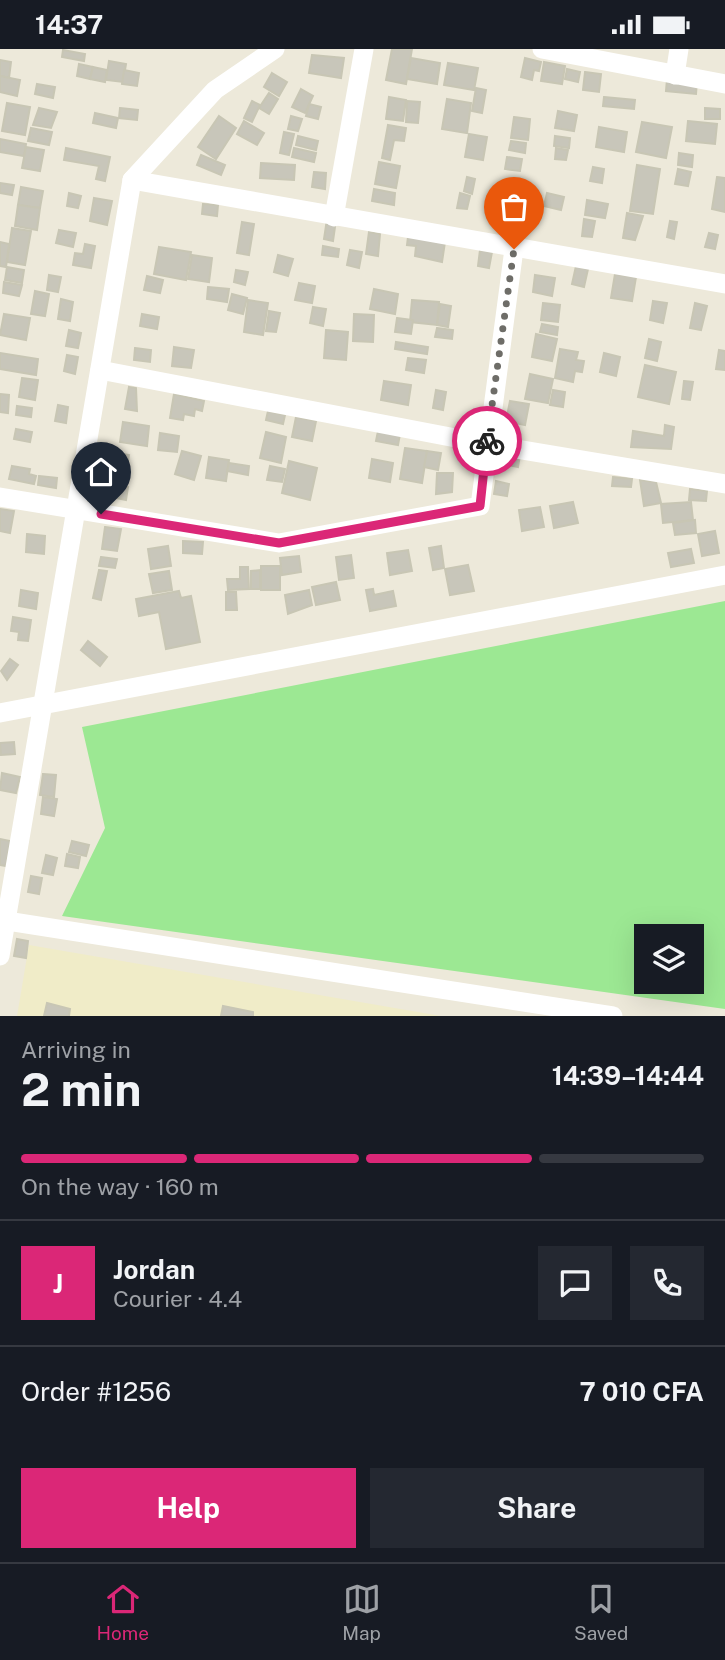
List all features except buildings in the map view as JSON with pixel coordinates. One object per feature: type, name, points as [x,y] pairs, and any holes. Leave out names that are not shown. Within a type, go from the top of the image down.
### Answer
[{"type":"street","points":[[0,956],[3,920],[43,704],[132,180],[215,90],[275,49]]},
{"type":"street","points":[[334,216],[364,49]]},
{"type":"street","points":[[542,49],[725,84]]},
{"type":"street","points":[[675,75],[679,49]]},
{"type":"street","points":[[132,180],[725,284]]},
{"type":"street","points":[[0,497],[279,543],[480,506],[514,249]]},
{"type":"street","points":[[100,370],[487,444],[725,484]]},
{"type":"street","points":[[0,713],[725,575]]},
{"type":"street","points":[[3,920],[613,1016]]},
{"type":"shaded area","points":[[29,945],[441,1016],[17,1016]]},
{"type":"green space","points":[[725,601],[725,1009],[62,916],[105,828],[82,727]]},
{"type":"way so far","points":[[487,441],[514,249]]},
{"type":"route","points":[[101,514],[279,543],[480,506],[487,441]]}]
